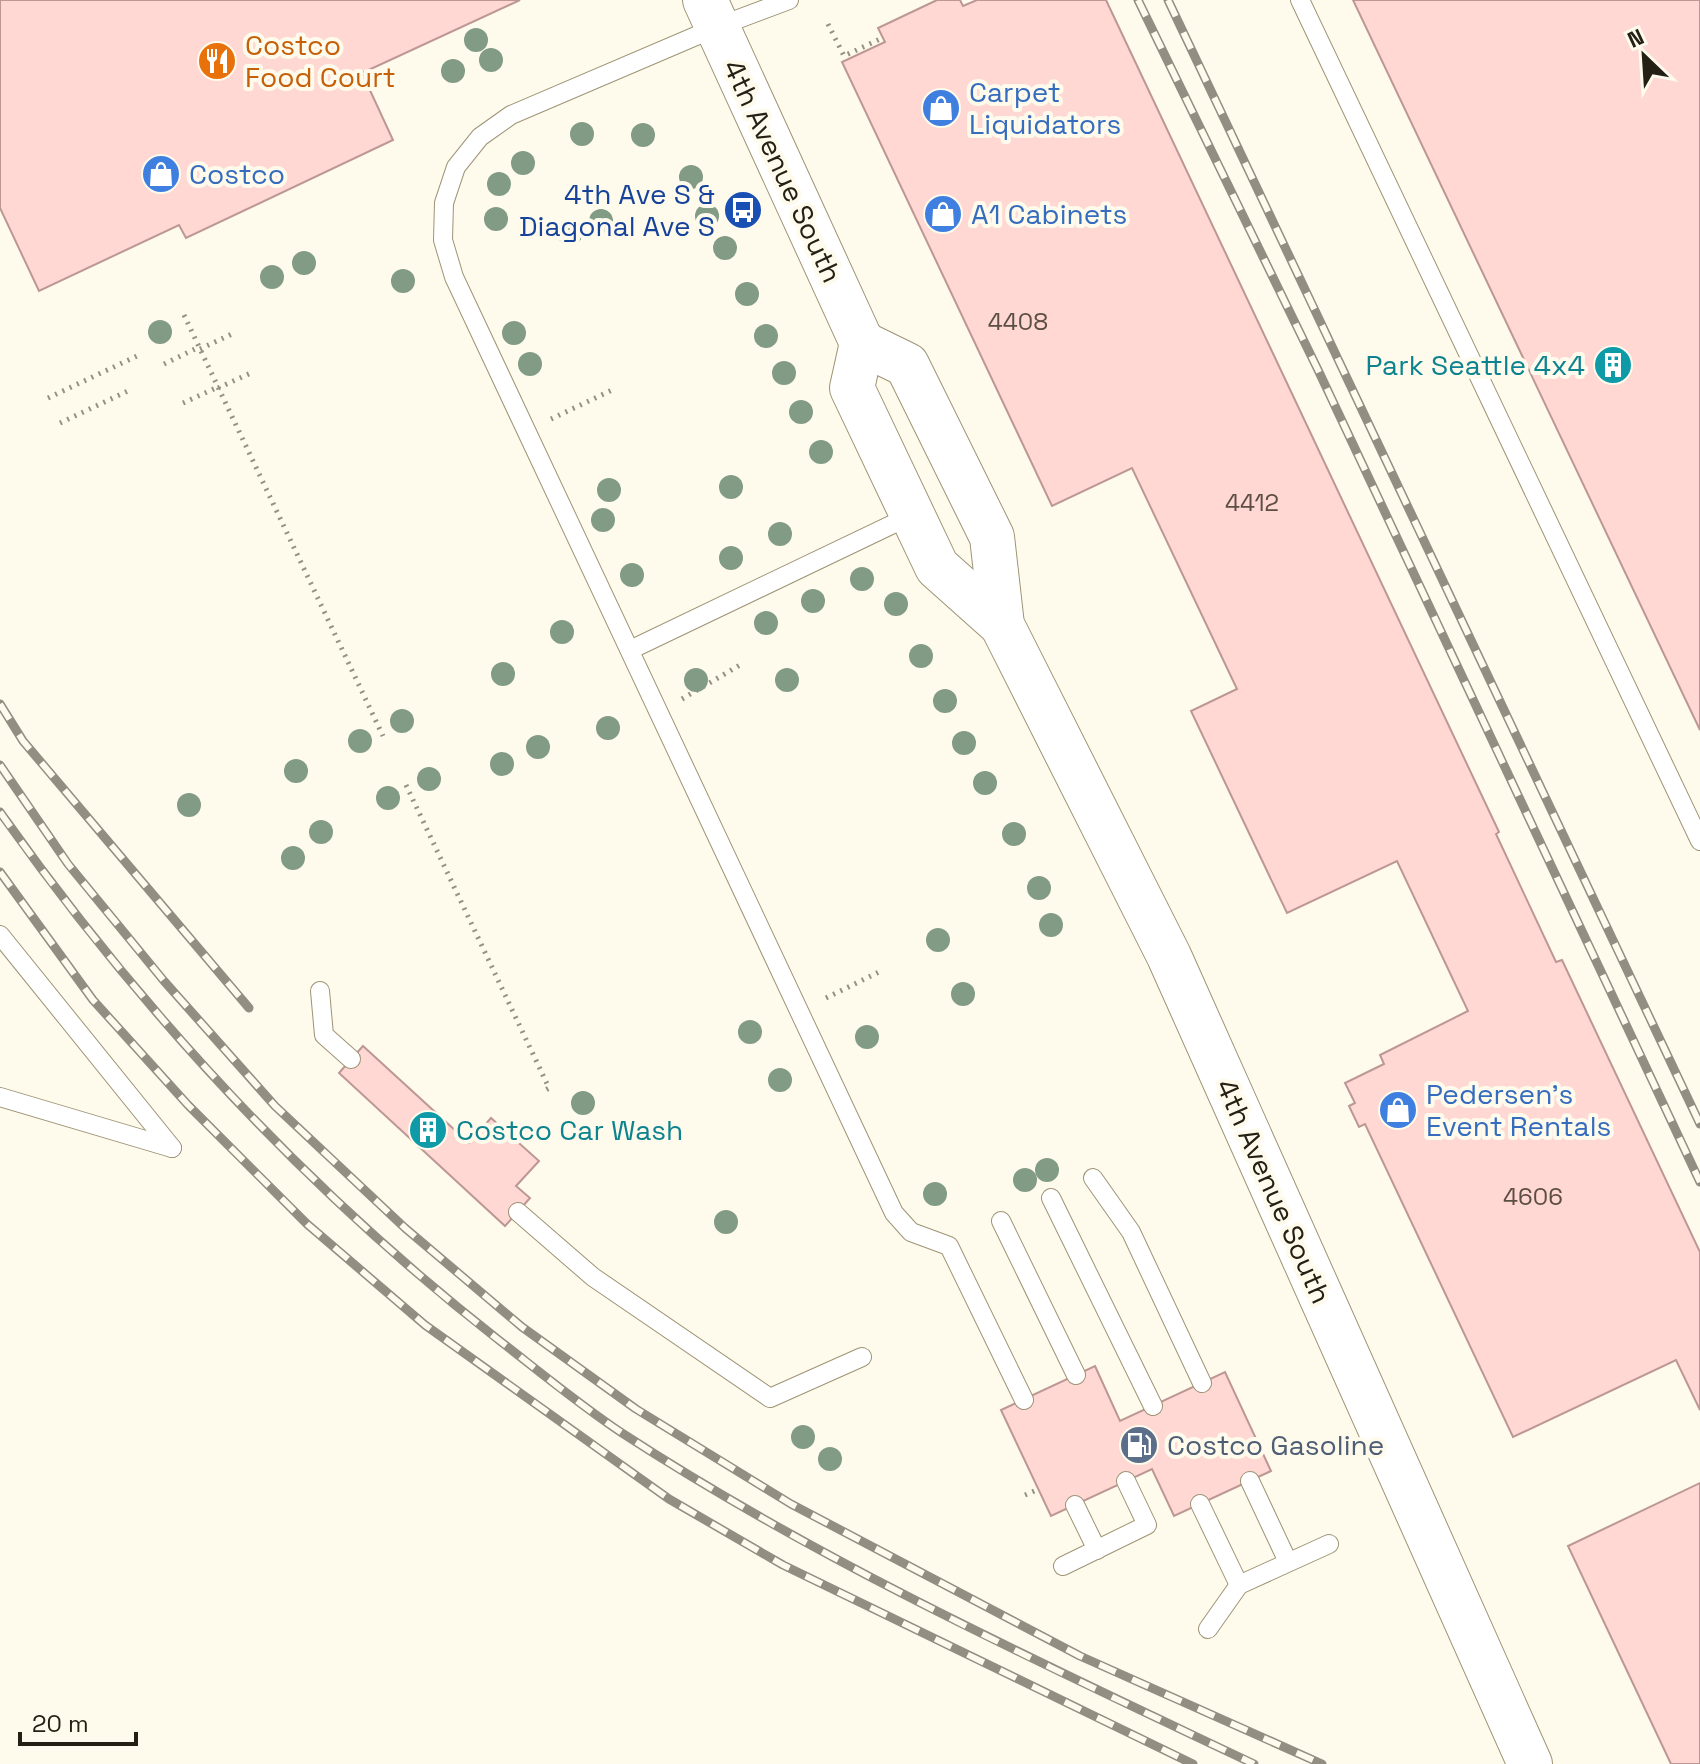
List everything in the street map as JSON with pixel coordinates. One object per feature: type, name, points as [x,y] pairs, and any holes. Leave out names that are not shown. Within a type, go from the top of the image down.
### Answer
[{"type":"main road","name":"4th Avenue South","points":[[711,13],[862,343],[852,388],[912,515],[937,567],[1002,625]]},
{"type":"main road","name":"4th Avenue South","points":[[862,343],[907,365],[992,537],[1002,625],[1169,956],[1530,1764]]},
{"type":"lane","points":[[789,0],[711,13],[511,115],[480,137],[456,167],[444,203],[443,240],[454,277],[894,1213],[911,1232],[949,1246],[1024,1400]]},
{"type":"lane","points":[[1300,0],[1700,841]]},
{"type":"lane","points":[[630,650],[912,515]]},
{"type":"lane","points":[[0,935],[172,1148],[0,1097]]},
{"type":"lane","points":[[320,991],[324,1035],[351,1059]]},
{"type":"lane","points":[[1093,1178],[1131,1232],[1202,1383]]},
{"type":"lane","points":[[1051,1198],[1153,1406]]},
{"type":"lane","points":[[518,1212],[593,1277],[770,1398],[862,1357]]},
{"type":"lane","points":[[1001,1221],[1076,1375]]},
{"type":"lane","points":[[1063,1566],[1147,1525],[1126,1481]]},
{"type":"lane","points":[[1250,1481],[1288,1562]]},
{"type":"lane","points":[[1200,1504],[1239,1585]]},
{"type":"lane","points":[[1075,1505],[1097,1550]]},
{"type":"lane","points":[[1208,1629],[1239,1585],[1329,1544]]},
{"type":"path","points":[[828,24],[844,56],[880,39]]},
{"type":"path","points":[[184,315],[383,736]]},
{"type":"path","points":[[164,364],[234,333]]},
{"type":"path","points":[[48,398],[137,356]]},
{"type":"path","points":[[183,403],[253,372]]},
{"type":"path","points":[[60,423],[130,390]]},
{"type":"path","points":[[557,415],[612,390]]},
{"type":"path","points":[[682,699],[740,665]]},
{"type":"path","points":[[406,785],[549,1088],[544,1091]]},
{"type":"path","points":[[826,998],[883,970]]},
{"type":"path","points":[[1025,1495],[1039,1489]]},
{"type":"building","name":"Costco","points":[[0,0],[520,0],[362,73],[393,140],[186,238],[179,225],[39,291],[0,208]]},
{"type":"building","points":[[937,0],[960,0],[963,6],[977,0],[1106,0],[1499,832],[1496,834],[1556,962],[1562,960],[1700,1252],[1700,1410],[1676,1360],[1513,1437],[1365,1124],[1359,1127],[1349,1106],[1355,1103],[1345,1083],[1384,1064],[1380,1055],[1468,1011],[1397,861],[1287,913],[1191,711],[1237,689],[1132,468],[1052,506],[842,62],[885,42],[878,28]]},
{"type":"building","name":"Park Seattle 4x4","points":[[1353,0],[1700,0],[1700,730]]},
{"type":"building","name":"Costco Car Wash","points":[[363,1046],[469,1143],[491,1118],[539,1161],[516,1186],[530,1198],[505,1226],[339,1073]]},
{"type":"building","name":"Costco Gasoline","points":[[1095,1366],[1120,1421],[1225,1372],[1271,1471],[1174,1516],[1152,1469],[1051,1516],[1001,1410]]},
{"type":"building","points":[[1700,1483],[1700,1764],[1671,1764],[1568,1546]]},
{"type":"railway","points":[[1138,0],[1319,372],[1700,1182]]},
{"type":"railway","points":[[1168,0],[1700,1124]]},
{"type":"railway","points":[[0,704],[23,741],[249,1008]]},
{"type":"railway","points":[[0,765],[68,864],[164,981],[275,1106],[405,1228],[522,1327],[636,1409],[791,1504],[1080,1656],[1322,1764]]},
{"type":"railway","points":[[0,812],[111,958],[231,1095],[361,1223],[429,1283],[575,1400],[698,1480],[853,1568],[1012,1649],[1254,1764]]},
{"type":"railway","points":[[0,872],[93,1000],[188,1105],[307,1224],[425,1325],[669,1499],[783,1565],[1193,1764]]},
{"type":"place","name":"Costco Food Court","points":[[217,61]]},
{"type":"place","name":"Carpet Liquidators","points":[[941,108]]},
{"type":"place","name":"Costco","points":[[161,174]]},
{"type":"place","name":"4th Ave S & Diagonal Ave S","points":[[743,210]]},
{"type":"place","name":"A1 Cabinets","points":[[943,214]]},
{"type":"place","name":"Park Seattle 4x4","points":[[1613,365]]},
{"type":"place","name":"Pedersen’s Event Rentals","points":[[1398,1110]]},
{"type":"place","name":"Costco Car Wash","points":[[428,1130]]},
{"type":"place","name":"Costco Gasoline","points":[[1139,1445]]}]
